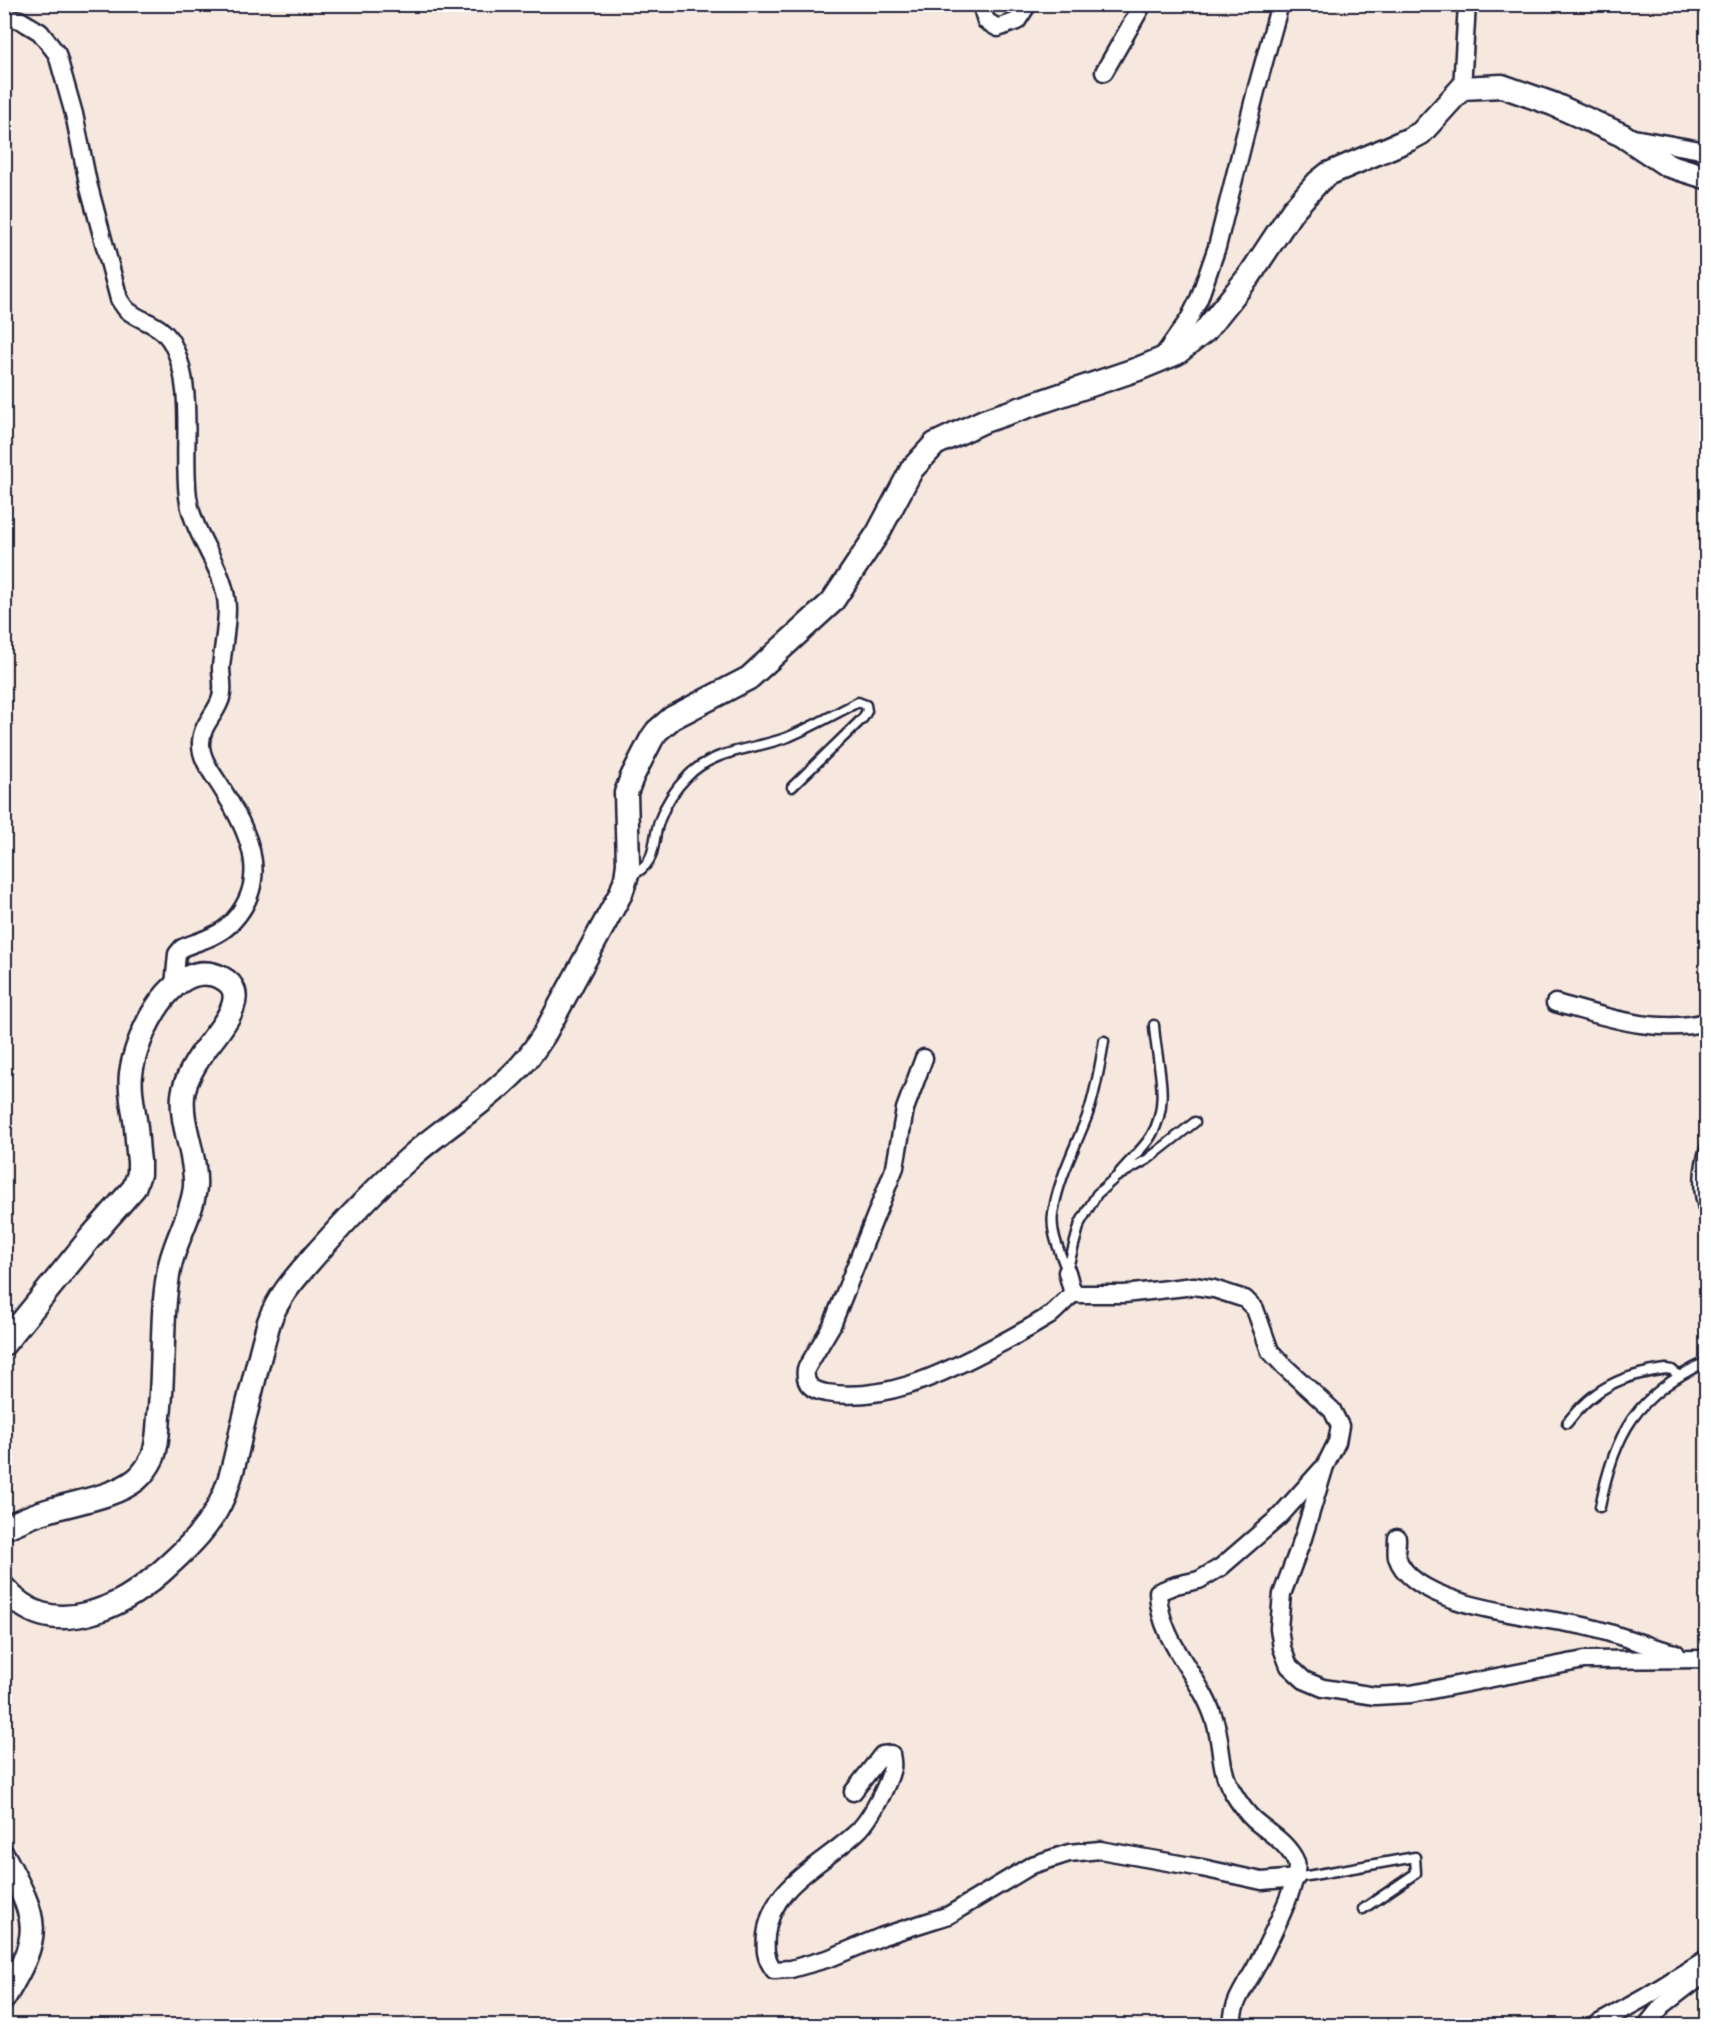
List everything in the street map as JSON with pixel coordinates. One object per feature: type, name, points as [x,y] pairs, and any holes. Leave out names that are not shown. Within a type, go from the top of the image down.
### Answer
[{"type":"street","points":[[981,4],[986,21],[998,28],[1017,21],[1028,4]]},
{"type":"street","points":[[1104,72],[1143,4]]},
{"type":"street","points":[[1160,360],[1194,309],[1217,247],[1280,4]]},
{"type":"street","points":[[4,1588],[22,1606],[38,1615],[57,1618],[75,1617],[120,1603],[141,1589],[189,1547],[222,1500],[237,1454],[261,1350],[274,1307],[310,1261],[371,1194],[415,1153],[508,1079],[531,1054],[544,1035],[621,893],[628,864],[626,793],[652,738],[672,718],[749,678],[832,602],[878,533],[912,469],[935,444],[984,421],[1177,353],[1204,331],[1250,275],[1293,210],[1318,182],[1328,174],[1421,133],[1462,88],[1467,4]]},
{"type":"street","points":[[4,17],[20,20],[40,32],[57,54],[119,299],[127,310],[161,328],[173,345],[183,373],[188,498],[197,530],[225,587],[227,608],[221,671],[223,686],[220,702],[203,730],[201,752],[234,807],[251,848],[255,868],[253,885],[245,903],[226,928],[182,948],[177,954],[174,987]]},
{"type":"street","points":[[1462,88],[1502,86],[1553,104],[1622,135],[1667,165],[1707,177]]},
{"type":"street","points":[[1622,135],[1707,151]]},
{"type":"street","points":[[4,1344],[134,1188],[138,1174],[138,1161],[130,1075],[134,1058],[160,1000],[190,977],[207,974],[229,982],[234,993],[233,1006],[227,1021],[201,1053],[184,1090],[182,1102],[195,1172],[195,1190],[169,1269],[161,1404],[154,1455],[148,1467],[136,1479],[119,1490],[44,1511],[4,1528]]},
{"type":"street","points":[[1555,1003],[1636,1025],[1671,1027],[1707,1022]]},
{"type":"street","points":[[924,1058],[905,1109],[895,1167],[832,1325],[806,1369],[804,1377],[808,1385],[817,1391],[839,1395],[900,1388],[926,1380],[1016,1336],[1051,1314],[1073,1294],[1124,1294],[1194,1286],[1214,1289],[1245,1299],[1255,1309],[1270,1351],[1332,1410],[1340,1426],[1337,1442],[1325,1466],[1303,1538],[1282,1594],[1279,1628],[1282,1648],[1289,1666],[1304,1680],[1323,1688],[1375,1696],[1411,1694],[1584,1660],[1707,1659],[1658,1649],[1613,1633],[1554,1619],[1467,1605],[1430,1590],[1408,1575],[1397,1556],[1398,1538]]},
{"type":"street","points":[[1067,1272],[1073,1294]]},
{"type":"street","points":[[1233,2025],[1232,2019],[1238,1998],[1287,1902],[1296,1878],[1297,1863],[1287,1848],[1253,1819],[1232,1790],[1223,1767],[1216,1724],[1204,1694],[1182,1660],[1168,1631],[1159,1606],[1158,1592],[1199,1580],[1221,1567],[1279,1517],[1325,1466]]},
{"type":"street","points":[[853,1792],[882,1755],[891,1754],[893,1766],[877,1802],[861,1828],[800,1877],[778,1899],[767,1924],[765,1950],[767,1961],[774,1970],[791,1969],[830,1958],[883,1936],[949,1915],[1032,1865],[1069,1853],[1100,1850],[1262,1881],[1296,1878]]},
{"type":"street","points":[[4,1857],[27,1900],[33,1925],[29,1951],[4,1998]]},
{"type":"street","points":[[1594,2025],[1644,1998],[1707,1959]]},
{"type":"street","points":[[1646,2025],[1662,2006],[1707,1972]]},
{"type":"lane","points":[[626,878],[641,871],[651,858],[659,821],[673,793],[700,764],[722,755],[786,737],[817,724],[858,702],[866,705],[867,711],[863,718],[792,787]]},
{"type":"lane","points":[[1067,1272],[1080,1223],[1097,1194],[1116,1177],[1149,1138],[1159,1121],[1162,1098],[1154,1025]]},
{"type":"lane","points":[[1067,1272],[1055,1239],[1052,1216],[1072,1154],[1089,1112],[1098,1079],[1104,1041]]},
{"type":"lane","points":[[1116,1177],[1148,1159],[1195,1122]]},
{"type":"lane","points":[[1707,1145],[1700,1178],[1701,1199],[1707,1216]]},
{"type":"lane","points":[[1600,1507],[1608,1470],[1625,1428],[1654,1395],[1679,1376],[1707,1362]]},
{"type":"lane","points":[[1568,1423],[1589,1399],[1612,1383],[1666,1369],[1672,1370],[1679,1376]]},
{"type":"lane","points":[[1296,1878],[1415,1857],[1416,1873],[1363,1910]]}]
